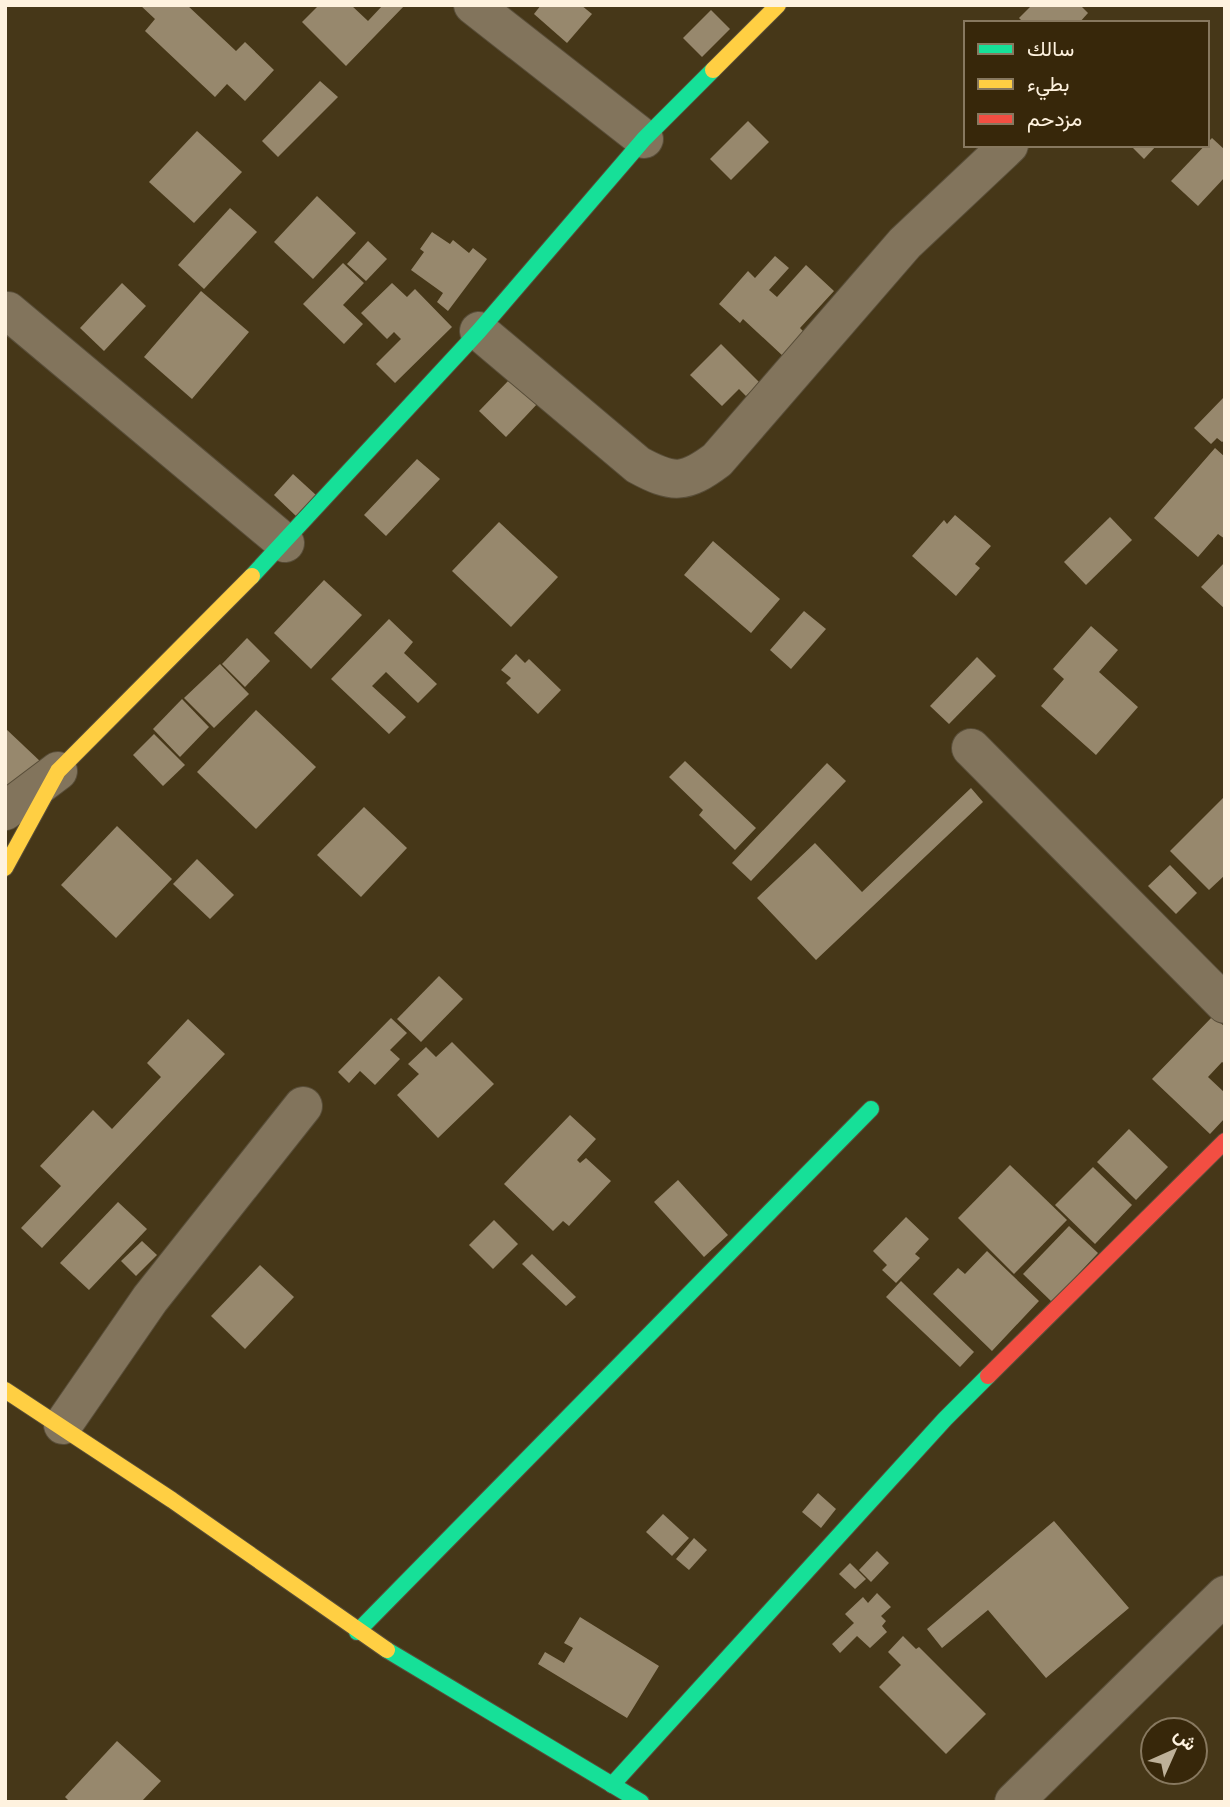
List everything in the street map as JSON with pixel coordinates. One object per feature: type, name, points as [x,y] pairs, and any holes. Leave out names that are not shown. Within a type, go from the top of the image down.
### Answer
[{"type":"street","points":[[472,5],[644,139]]},
{"type":"street","points":[[5,811],[58,771],[285,543],[479,331],[644,139],[778,5]]},
{"type":"street","points":[[479,331],[638,465],[662,478],[678,480],[698,474],[717,460],[905,243],[1007,147]]},
{"type":"street","points":[[8,311],[285,543]]},
{"type":"street","points":[[971,748],[1225,1004]]},
{"type":"street","points":[[5,868],[58,771]]},
{"type":"street","points":[[62,1425],[150,1299],[303,1106]]},
{"type":"street","points":[[357,1632],[871,1109]]},
{"type":"street","points":[[612,1785],[945,1419],[1225,1141]]},
{"type":"street","points":[[5,1390],[62,1425],[357,1632],[641,1802]]},
{"type":"street","points":[[1014,1802],[1225,1595]]},
{"type":"building","points":[[140,5],[187,5],[236,51],[245,42],[274,70],[245,101],[227,84],[215,97],[145,31],[155,19]]},
{"type":"building","points":[[319,5],[351,5],[368,21],[383,5],[405,5],[346,66],[302,22]]},
{"type":"building","points":[[541,5],[581,5],[592,14],[567,43],[534,14]]},
{"type":"building","points":[[1032,5],[1080,5],[1088,13],[1081,21],[1022,21],[1019,18]]},
{"type":"building","points":[[711,10],[730,29],[702,57],[683,38]]},
{"type":"building","points":[[320,81],[338,97],[278,157],[262,141]]},
{"type":"building","points":[[748,121],[769,142],[731,180],[710,159]]},
{"type":"building","points":[[197,131],[242,172],[194,223],[149,182]]},
{"type":"building","points":[[1212,138],[1225,150],[1225,177],[1198,206],[1171,181],[1203,147],[1209,147]]},
{"type":"building","points":[[1132,147],[1155,147],[1144,159]]},
{"type":"building","points":[[317,196],[356,233],[313,279],[274,242]]},
{"type":"building","points":[[230,208],[257,232],[204,289],[178,265]]},
{"type":"building","points":[[432,232],[450,244],[453,240],[469,253],[473,248],[487,259],[448,311],[437,302],[443,293],[411,270],[424,252],[420,249]]},
{"type":"building","points":[[368,241],[387,259],[366,281],[347,264]]},
{"type":"building","points":[[775,256],[789,268],[769,290],[777,297],[806,265],[834,291],[800,328],[806,334],[784,357],[743,319],[740,323],[719,304],[748,271],[755,278]]},
{"type":"building","points":[[343,263],[364,283],[343,305],[363,324],[344,344],[303,304]]},
{"type":"building","points":[[122,283],[146,306],[104,351],[80,328]]},
{"type":"building","points":[[392,283],[407,297],[415,289],[452,327],[395,383],[376,364],[401,339],[394,332],[387,339],[361,313]]},
{"type":"building","points":[[201,291],[249,332],[192,399],[144,357]]},
{"type":"building","points":[[721,344],[760,383],[746,396],[739,389],[722,406],[690,375]]},
{"type":"building","points":[[513,376],[539,402],[506,437],[479,411]]},
{"type":"building","points":[[1225,396],[1225,440],[1222,442],[1217,438],[1211,444],[1194,428]]},
{"type":"building","points":[[1215,448],[1225,457],[1225,539],[1218,534],[1198,557],[1154,518]]},
{"type":"building","points":[[417,459],[440,479],[386,536],[364,515]]},
{"type":"building","points":[[293,474],[316,495],[296,516],[274,495]]},
{"type":"building","points":[[955,515],[991,546],[975,564],[980,568],[956,596],[912,556],[944,520],[947,524]]},
{"type":"building","points":[[1110,517],[1132,540],[1086,585],[1064,562]]},
{"type":"building","points":[[499,522],[558,577],[511,627],[452,571]]},
{"type":"building","points":[[713,541],[780,599],[751,633],[684,575]]},
{"type":"building","points":[[1225,562],[1225,609],[1201,587]]},
{"type":"building","points":[[324,580],[362,615],[311,669],[274,633]]},
{"type":"building","points":[[804,611],[826,629],[791,669],[770,650]]},
{"type":"building","points":[[389,619],[413,642],[404,653],[437,684],[418,703],[386,672],[372,686],[406,717],[389,734],[331,679]]},
{"type":"building","points":[[1091,626],[1118,650],[1099,672],[1138,707],[1096,755],[1041,706],[1064,679],[1053,669]]},
{"type":"building","points":[[247,638],[270,661],[245,687],[222,664]]},
{"type":"building","points":[[516,654],[525,663],[529,659],[561,690],[538,714],[506,683],[511,678],[501,670]]},
{"type":"building","points":[[977,657],[996,676],[949,724],[930,706]]},
{"type":"building","points":[[220,664],[249,694],[214,728],[184,698]]},
{"type":"building","points":[[182,699],[209,727],[180,757],[153,729]]},
{"type":"building","points":[[256,710],[316,767],[256,829],[197,772]]},
{"type":"building","points":[[5,728],[42,763],[14,793],[5,784]]},
{"type":"building","points":[[154,734],[185,765],[163,786],[133,755]]},
{"type":"building","points":[[685,761],[756,828],[735,850],[699,815],[703,810],[669,777]]},
{"type":"building","points":[[827,763],[846,781],[751,881],[732,863]]},
{"type":"building","points":[[971,788],[983,802],[816,960],[757,898],[815,843],[862,892]]},
{"type":"building","points":[[1225,796],[1225,875],[1209,890],[1170,851]]},
{"type":"building","points":[[364,807],[407,848],[361,897],[317,855]]},
{"type":"building","points":[[117,826],[172,879],[116,938],[61,885]]},
{"type":"building","points":[[197,859],[234,895],[210,919],[173,884]]},
{"type":"building","points":[[1170,865],[1197,893],[1176,914],[1148,886]]},
{"type":"building","points":[[439,976],[463,999],[421,1042],[397,1019]]},
{"type":"building","points":[[1213,1016],[1225,1027],[1225,1064],[1222,1062],[1208,1077],[1225,1093],[1225,1118],[1210,1134],[1152,1079]]},
{"type":"building","points":[[391,1018],[407,1033],[390,1050],[400,1059],[375,1085],[360,1071],[349,1083],[338,1072]]},
{"type":"building","points":[[188,1019],[225,1054],[42,1248],[21,1228],[61,1186],[40,1166],[93,1110],[112,1129],[161,1077],[147,1063]]},
{"type":"building","points":[[452,1042],[494,1084],[438,1138],[397,1095],[419,1074],[408,1064],[426,1047],[436,1057]]},
{"type":"building","points":[[570,1115],[596,1139],[577,1160],[580,1163],[586,1158],[611,1181],[569,1226],[563,1221],[553,1231],[504,1184]]},
{"type":"building","points":[[1129,1129],[1168,1167],[1136,1200],[1097,1162]]},
{"type":"building","points":[[1010,1165],[1067,1220],[1014,1274],[958,1218]]},
{"type":"building","points":[[1093,1167],[1132,1205],[1095,1244],[1055,1205]]},
{"type":"building","points":[[678,1180],[728,1235],[704,1257],[654,1202]]},
{"type":"building","points":[[118,1202],[147,1229],[89,1290],[60,1263]]},
{"type":"building","points":[[906,1217],[929,1239],[915,1254],[920,1258],[896,1283],[882,1270],[887,1265],[873,1251]]},
{"type":"building","points":[[494,1220],[518,1244],[493,1269],[469,1245]]},
{"type":"building","points":[[1069,1226],[1098,1253],[1052,1302],[1023,1274]]},
{"type":"building","points":[[142,1241],[157,1255],[136,1276],[121,1261]]},
{"type":"building","points":[[987,1251],[1039,1301],[992,1351],[933,1294],[958,1268],[965,1274]]},
{"type":"building","points":[[532,1254],[576,1297],[566,1306],[522,1264]]},
{"type":"building","points":[[260,1265],[294,1297],[245,1349],[211,1316]]},
{"type":"building","points":[[901,1281],[974,1352],[960,1367],[886,1297]]},
{"type":"building","points":[[818,1493],[836,1509],[821,1528],[802,1512]]},
{"type":"building","points":[[663,1514],[689,1538],[672,1556],[646,1532]]},
{"type":"building","points":[[1054,1521],[1129,1608],[1046,1678],[988,1610],[942,1648],[927,1629]]},
{"type":"building","points":[[694,1538],[707,1550],[689,1570],[676,1559]]},
{"type":"building","points":[[877,1551],[889,1563],[871,1582],[859,1570]]},
{"type":"building","points":[[850,1563],[866,1579],[855,1589],[839,1574]]},
{"type":"building","points":[[877,1593],[891,1607],[881,1616],[886,1621],[882,1626],[887,1632],[870,1648],[857,1636],[840,1653],[832,1644],[854,1623],[845,1614],[863,1597],[868,1603]]},
{"type":"building","points":[[580,1617],[659,1666],[627,1718],[538,1664],[545,1652],[564,1663],[573,1648],[564,1643]]},
{"type":"building","points":[[903,1636],[916,1649],[919,1647],[986,1714],[946,1754],[879,1687],[901,1665],[888,1652]]},
{"type":"building","points":[[117,1741],[161,1781],[141,1802],[70,1802],[65,1797]]},
{"type":"traffic: fast","points":[[252,576],[479,331],[644,139],[713,70]]},
{"type":"traffic: fast","points":[[357,1632],[871,1109]]},
{"type":"traffic: fast","points":[[612,1785],[945,1419],[988,1376]]},
{"type":"traffic: fast","points":[[387,1650],[641,1802]]},
{"type":"traffic: slow","points":[[713,70],[778,5]]},
{"type":"traffic: slow","points":[[5,868],[58,771],[252,576]]},
{"type":"traffic: slow","points":[[5,1390],[172,1500],[387,1650]]},
{"type":"traffic: jam","points":[[988,1376],[1225,1141]]}]
